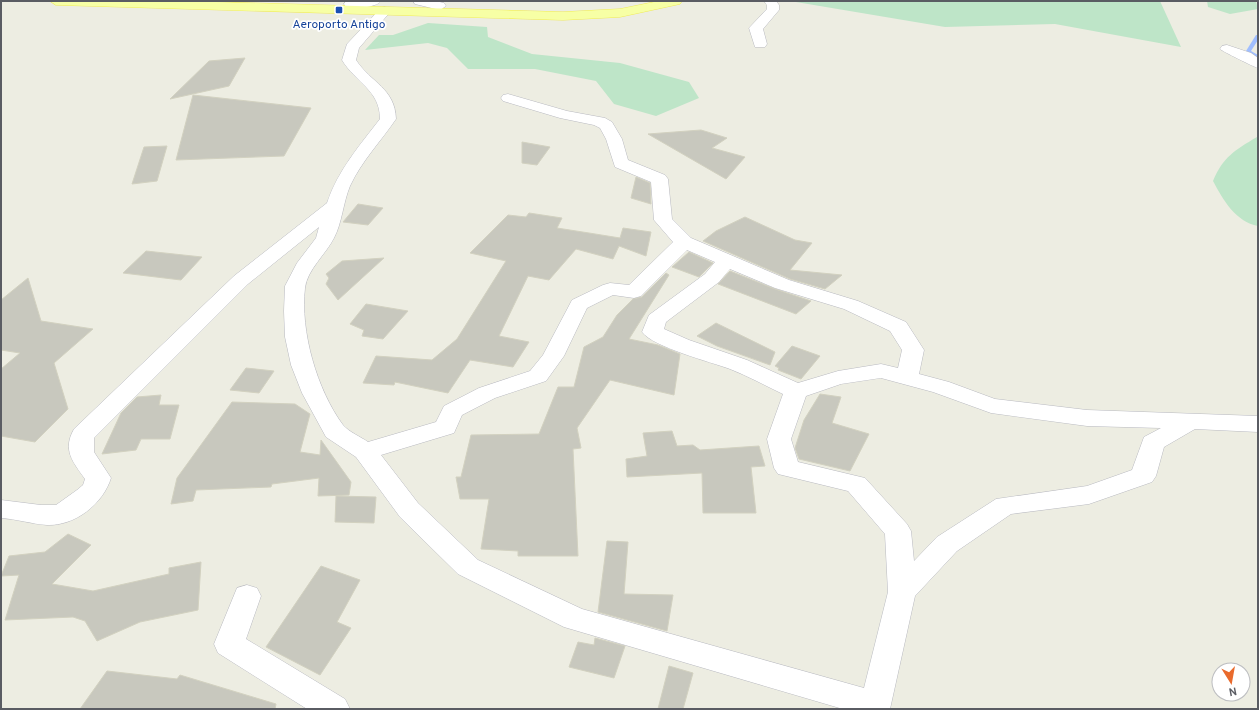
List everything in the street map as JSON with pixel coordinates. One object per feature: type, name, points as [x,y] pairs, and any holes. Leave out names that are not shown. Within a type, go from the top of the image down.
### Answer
[{"type":"main road","points":[[56,1],[380,6],[582,16],[638,10],[676,1]]},
{"type":"main road","points":[[265,1],[580,10],[614,7],[647,1]]},
{"type":"street","points":[[419,1],[440,6]]},
{"type":"street","points":[[760,44],[756,28],[773,10],[773,5],[770,1]]},
{"type":"street","points":[[350,4],[380,6]]},
{"type":"street","points":[[380,6],[352,47],[349,60],[358,72],[386,100],[389,109],[388,119],[350,170],[341,187],[334,206],[325,238],[307,263],[295,286],[294,311],[296,337],[302,365],[314,393],[335,431],[365,451],[409,510],[468,567],[574,619],[875,707],[902,592],[898,531],[856,484],[787,468],[779,439],[796,391]]},
{"type":"street","points":[[1227,49],[1246,56],[1258,64]]},
{"type":"street","points":[[508,98],[565,115],[598,121],[606,125],[614,139],[621,163],[659,179],[664,220],[684,242],[727,262],[782,284],[851,305],[898,327],[913,350],[907,378]]},
{"type":"street","points":[[1,508],[14,508],[53,515],[65,512],[87,497],[96,487],[98,478],[80,450],[80,441],[83,434],[241,280],[334,206]]},
{"type":"street","points":[[365,451],[446,427],[452,411],[487,393],[538,376],[553,356],[579,304],[610,289],[634,292],[684,242]]},
{"type":"street","points":[[727,262],[712,278],[656,319],[653,332],[681,345],[740,365],[796,391],[838,378],[881,371],[941,387],[991,406],[1087,418],[1258,424]]},
{"type":"street","points":[[902,592],[946,544],[1005,506],[1089,495],[1143,476],[1153,443],[1191,421]]},
{"type":"street","points":[[247,596],[229,644],[334,709]]},
{"type":"green space","points":[[790,1],[1160,1],[1181,47],[1055,24],[945,27]]},
{"type":"green space","points":[[1207,1],[1256,1],[1258,9],[1230,14],[1208,7]]},
{"type":"green space","points":[[428,23],[487,27],[488,37],[532,54],[620,63],[689,82],[699,98],[656,116],[614,104],[596,81],[535,69],[468,69],[447,48],[428,43],[365,50],[379,35],[393,35]]},
{"type":"green space","points":[[1257,137],[1258,226],[1243,220],[1231,209],[1213,181],[1221,166],[1230,155]]},
{"type":"building","points":[[245,58],[229,86],[170,99],[209,61]]},
{"type":"building","points":[[193,95],[311,108],[284,156],[176,160]]},
{"type":"building","points":[[701,130],[727,138],[712,148],[745,157],[726,179],[648,134]]},
{"type":"building","points":[[522,142],[550,147],[537,165],[522,163]]},
{"type":"building","points":[[167,146],[157,181],[132,184],[144,147]]},
{"type":"building","points":[[636,177],[650,183],[651,204],[631,198]]},
{"type":"building","points":[[358,204],[383,208],[368,225],[343,222]]},
{"type":"building","points":[[529,213],[562,218],[557,228],[620,238],[623,228],[651,232],[646,256],[619,246],[613,259],[576,249],[549,280],[528,276],[499,336],[529,342],[513,367],[470,360],[448,393],[395,382],[394,385],[363,383],[376,356],[432,360],[457,339],[506,261],[470,253],[508,215],[526,217]]},
{"type":"building","points":[[745,217],[795,240],[812,243],[790,270],[842,275],[825,289],[790,279],[703,241],[716,231]]},
{"type":"building","points":[[146,251],[202,257],[181,280],[123,273]]},
{"type":"building","points":[[689,252],[713,263],[699,277],[672,267]]},
{"type":"building","points":[[384,258],[338,300],[326,284],[329,278],[326,274],[342,261]]},
{"type":"building","points":[[730,271],[775,289],[811,301],[796,314],[718,284]]},
{"type":"building","points":[[666,273],[669,275],[629,339],[658,345],[680,354],[674,395],[610,380],[577,428],[581,448],[573,449],[578,556],[518,556],[518,551],[481,549],[489,499],[460,499],[456,477],[461,477],[471,435],[539,434],[558,387],[574,387],[584,347],[603,337],[617,315],[633,299],[642,297]]},
{"type":"building","points":[[28,278],[41,321],[93,329],[54,363],[68,409],[35,442],[1,436],[1,369],[20,353],[1,350],[1,300]]},
{"type":"building","points":[[366,304],[408,311],[383,339],[362,336],[364,330],[350,324]]},
{"type":"building","points":[[716,323],[775,352],[770,365],[717,346],[697,336]]},
{"type":"building","points":[[792,346],[820,356],[801,379],[778,370],[779,368],[775,366]]},
{"type":"building","points":[[246,368],[274,371],[259,393],[230,390]]},
{"type":"building","points":[[820,394],[841,397],[832,423],[869,434],[850,471],[799,459],[795,448],[804,420]]},
{"type":"building","points":[[161,395],[159,405],[179,405],[170,439],[141,439],[136,450],[102,454],[121,413],[137,397]]},
{"type":"building","points":[[232,402],[295,404],[310,414],[300,452],[320,455],[321,440],[351,482],[349,495],[318,496],[319,478],[272,484],[271,487],[196,490],[193,501],[171,504],[177,478]]},
{"type":"building","points":[[672,431],[677,446],[693,445],[700,450],[759,446],[765,466],[751,467],[756,513],[703,513],[702,473],[627,477],[626,459],[647,456],[643,433]]},
{"type":"building","points":[[336,496],[376,497],[374,523],[335,522]]},
{"type":"building","points":[[68,534],[91,545],[52,584],[93,591],[169,574],[169,568],[201,562],[198,610],[140,622],[97,641],[85,621],[73,617],[5,620],[19,575],[1,576],[9,556],[45,552]]},
{"type":"building","points":[[607,541],[628,542],[624,594],[673,595],[667,631],[598,612]]},
{"type":"building","points":[[321,566],[360,580],[337,622],[351,628],[320,675],[266,647]]},
{"type":"building","points":[[595,638],[625,646],[614,678],[569,667],[578,642],[594,645]]},
{"type":"building","points":[[669,666],[693,673],[683,709],[658,709]]},
{"type":"building","points":[[107,671],[177,679],[180,675],[276,704],[275,709],[80,709]]},
{"type":"waterway","points":[[1258,36],[1248,51],[1258,57]]},
{"type":"place","name":"Aeroporto Antigo","points":[[339,10]]}]
